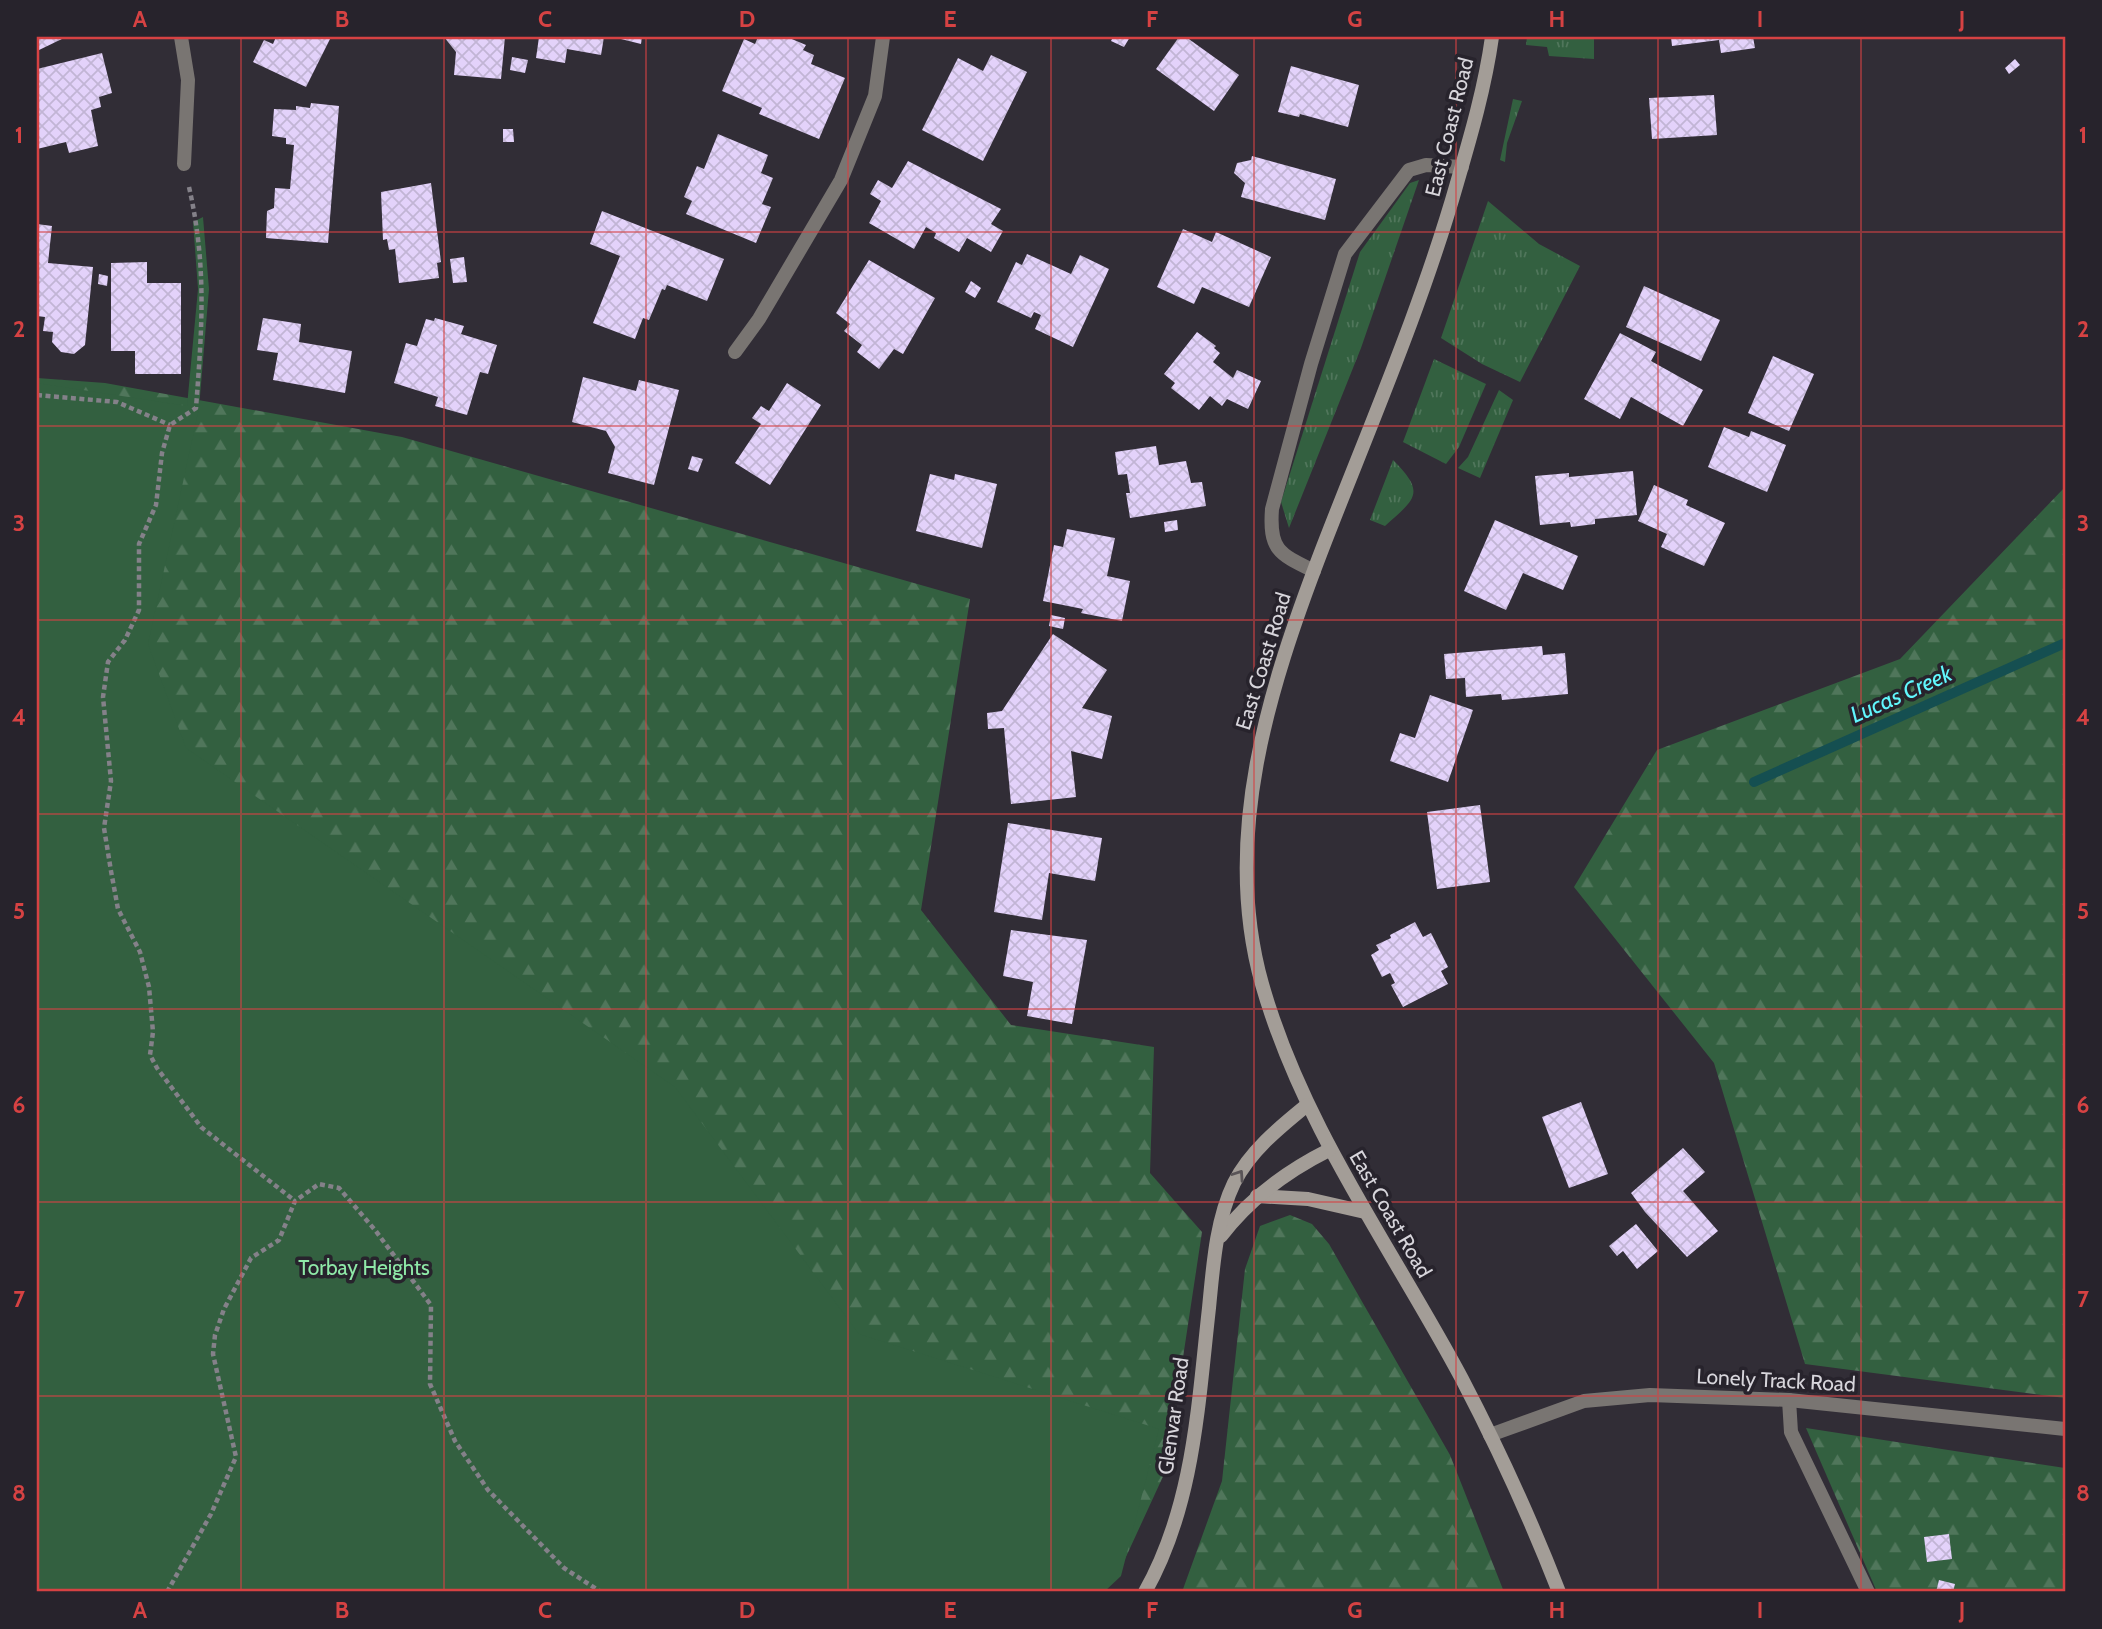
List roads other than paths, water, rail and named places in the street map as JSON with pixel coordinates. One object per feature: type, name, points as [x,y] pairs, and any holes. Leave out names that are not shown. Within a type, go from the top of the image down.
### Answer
[{"type":"main road","name":"East Coast Road","points":[[1492,37],[1476,120],[1411,320],[1314,571],[1270,699],[1251,805],[1247,863],[1252,936],[1262,984],[1307,1105],[1329,1150],[1462,1379],[1559,1592]]},
{"type":"main road","name":"Glenvar Road","points":[[1145,1592],[1174,1529],[1193,1455],[1218,1239],[1227,1200],[1240,1172],[1270,1136],[1307,1105]]},
{"type":"main road","points":[[1218,1239],[1257,1196],[1299,1165],[1329,1150]]},
{"type":"main road","points":[[1257,1196],[1308,1199],[1365,1212]]},
{"type":"street","points":[[181,37],[188,80],[184,164]]},
{"type":"street","points":[[735,352],[758,320],[841,180],[875,96],[883,37]]},
{"type":"street","points":[[1314,571],[1276,549],[1270,533],[1272,509],[1311,364],[1345,254],[1409,170],[1426,165],[1462,167]]},
{"type":"street","name":"Lonely Track Road","points":[[1490,1436],[1584,1401],[1650,1395],[1789,1400],[2065,1429]]},
{"type":"street","points":[[1789,1400],[1791,1432],[1868,1592]]},
{"type":"waterway","name":"Lucas Creek","points":[[1754,782],[2065,643]]},
{"type":"park label","name":"Torbay Heights","points":[[364,1267]]}]
